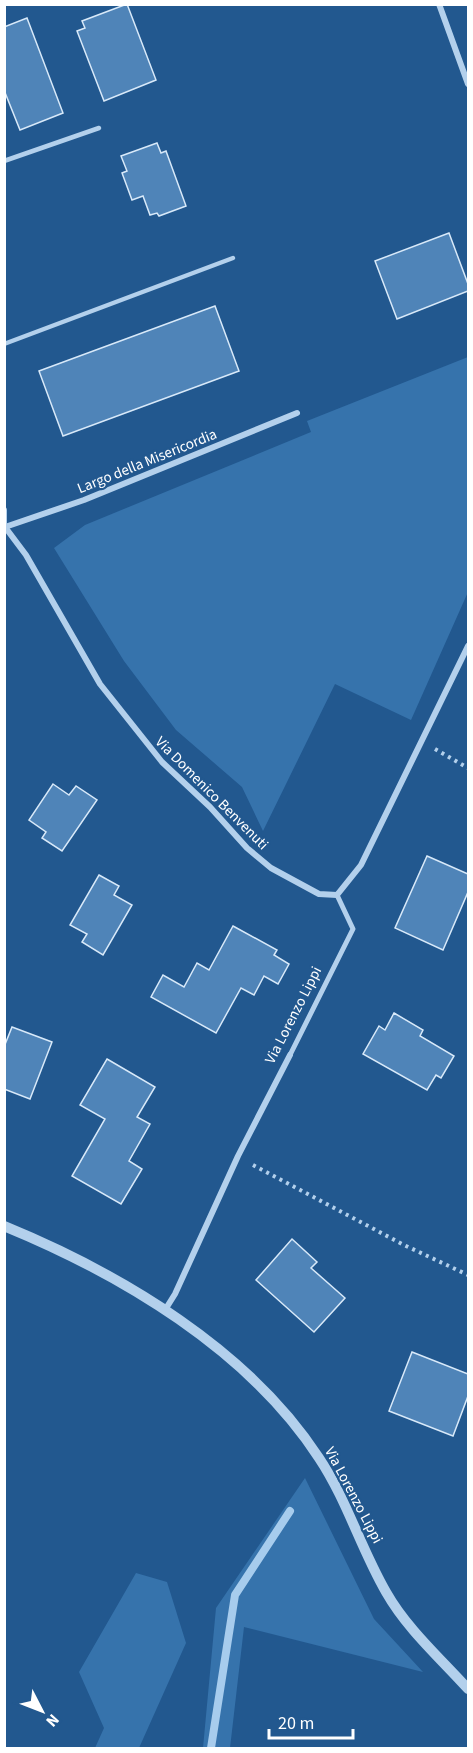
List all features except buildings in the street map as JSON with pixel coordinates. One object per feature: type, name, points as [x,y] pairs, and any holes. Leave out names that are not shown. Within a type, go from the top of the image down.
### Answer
[{"type":"street","points":[[439,4],[468,84]]},
{"type":"street","name":"Largo della Misericordia","points":[[5,527],[84,500],[297,413]]},
{"type":"street","points":[[4,510],[5,527]]},
{"type":"street","name":"Via Domenico Benvenuti","points":[[5,527],[27,555],[100,684],[154,753],[210,807],[247,848],[271,868],[312,892],[325,896],[337,895]]},
{"type":"street","points":[[337,895],[361,865],[468,646]]},
{"type":"street","name":"Via Lorenzo Lippi","points":[[165,1310],[175,1294],[238,1156],[353,929],[337,895]]},
{"type":"street","name":"Via Lorenzo Lippi","points":[[4,1226],[71,1255],[165,1310],[248,1375],[287,1415],[320,1458],[351,1515],[386,1592],[408,1624],[468,1689]]},
{"type":"lane","points":[[4,161],[99,128]]},
{"type":"lane","points":[[4,344],[233,258]]},
{"type":"path","points":[[423,742],[468,768]]},
{"type":"path","points":[[238,1156],[404,1245],[468,1275]]},
{"type":"shaded area","points":[[468,357],[468,592],[411,720],[335,684],[263,831],[242,787],[176,730],[124,661],[54,548],[85,525],[311,432],[307,421]]},
{"type":"shaded area","points":[[305,1478],[374,1619],[423,1672],[244,1627],[230,1748],[203,1748],[216,1608]]},
{"type":"shaded area","points":[[136,1573],[167,1582],[186,1643],[139,1748],[95,1748],[104,1728],[79,1672]]},
{"type":"waterway","points":[[211,1748],[235,1595],[290,1511]]}]
